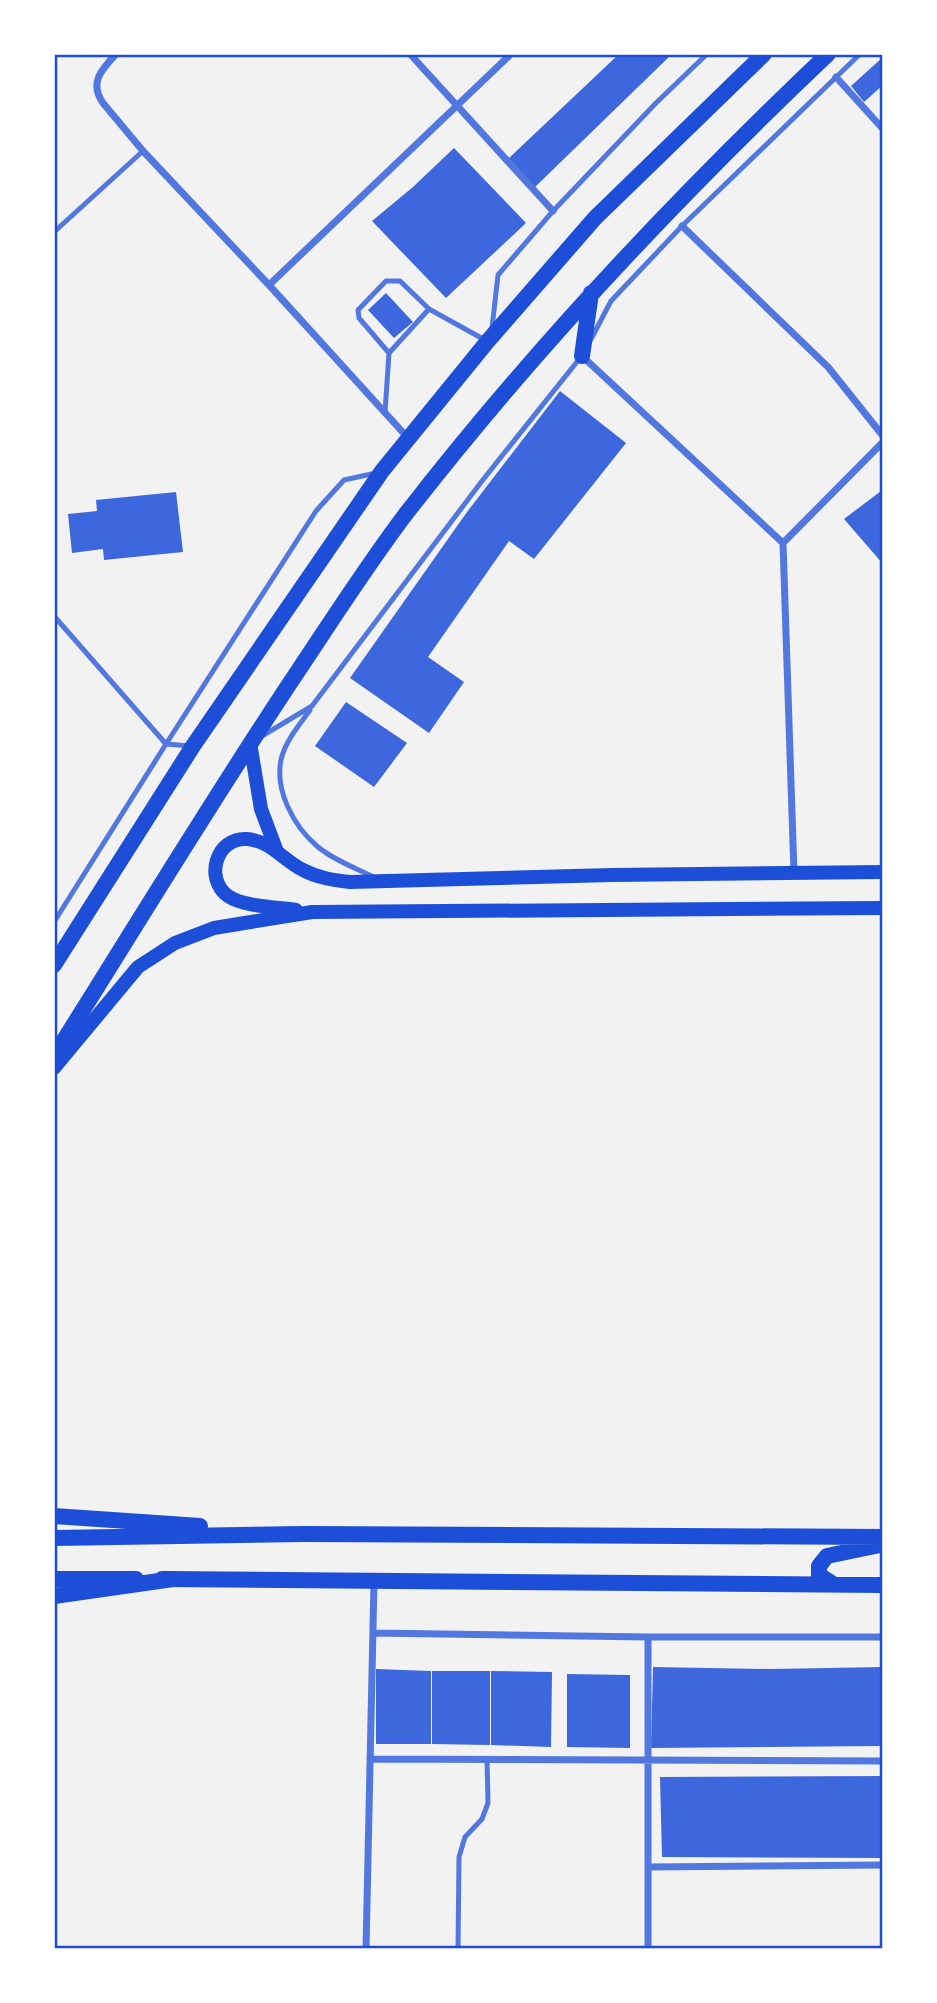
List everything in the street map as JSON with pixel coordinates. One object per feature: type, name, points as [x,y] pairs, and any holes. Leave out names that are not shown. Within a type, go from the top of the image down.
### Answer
[{"type":"main road","points":[[54,965],[193,746],[382,471],[489,340],[595,218],[764,54]]},
{"type":"main road","points":[[54,1056],[250,743],[403,518],[472,430],[591,293],[736,142],[828,54]]},
{"type":"main road","points":[[582,356],[591,293]]},
{"type":"main road","points":[[250,743],[261,809],[276,849]]},
{"type":"main road","points":[[883,872],[350,882],[318,877],[301,869],[276,849],[262,842],[246,839],[227,845],[217,858],[214,871],[217,885],[240,903],[312,912],[883,908]]},
{"type":"main road","points":[[54,1068],[138,967],[175,943],[214,928],[312,912]]},
{"type":"main road","points":[[54,1516],[304,1534]]},
{"type":"main road","points":[[54,1538],[304,1534],[883,1537]]},
{"type":"main road","points":[[833,1584],[819,1575],[819,1566],[827,1556],[883,1544]]},
{"type":"main road","points":[[54,1579],[883,1585]]},
{"type":"main road","points":[[54,1597],[173,1579]]},
{"type":"street","points":[[116,54],[99,73],[97,94],[143,151],[408,439]]},
{"type":"street","points":[[410,54],[553,211]]},
{"type":"street","points":[[269,285],[511,54]]},
{"type":"street","points":[[836,77],[883,129]]},
{"type":"street","points":[[682,226],[828,367],[883,436]]},
{"type":"street","points":[[582,356],[783,543],[794,873]]},
{"type":"street","points":[[783,543],[883,442]]},
{"type":"street","points":[[366,1949],[374,1580]]},
{"type":"street","points":[[373,1633],[883,1637]]},
{"type":"street","points":[[648,1637],[648,1949]]},
{"type":"street","points":[[370,1759],[883,1761]]},
{"type":"street","points":[[649,1867],[883,1866]]},
{"type":"lane","points":[[389,353],[359,318],[358,310],[386,281],[394,279],[400,281],[429,309],[489,340],[498,275],[553,211],[706,54]]},
{"type":"lane","points":[[380,880],[333,857],[316,846],[302,831],[287,807],[280,784],[282,757],[289,740],[482,481],[582,356],[611,301],[682,226],[860,54]]},
{"type":"lane","points":[[54,232],[143,151]]},
{"type":"lane","points":[[385,412],[389,353],[429,309]]},
{"type":"lane","points":[[54,922],[316,510],[344,480],[382,471]]},
{"type":"lane","points":[[54,615],[166,744],[193,746]]},
{"type":"lane","points":[[250,743],[312,706]]},
{"type":"lane","points":[[458,1949],[459,1857],[465,1837],[482,1819],[488,1803],[487,1759]]},
{"type":"building","points":[[619,54],[672,54],[534,188],[507,160]]},
{"type":"building","points":[[883,57],[883,85],[864,102],[851,86]]},
{"type":"building","points":[[454,148],[526,223],[446,298],[372,221]]},
{"type":"building","points":[[386,293],[413,322],[394,338],[368,310]]},
{"type":"building","points":[[560,391],[626,443],[534,559],[509,541],[428,657],[464,682],[429,733],[350,678],[467,512]]},
{"type":"building","points":[[881,491],[883,493],[883,564],[844,519]]},
{"type":"building","points":[[176,492],[183,552],[104,560],[103,549],[72,553],[68,514],[97,511],[96,500]]},
{"type":"building","points":[[346,702],[407,743],[374,787],[315,746]]},
{"type":"building","points":[[653,1667],[883,1667],[883,1746],[651,1748]]},
{"type":"building","points":[[376,1669],[431,1671],[431,1744],[376,1744]]},
{"type":"building","points":[[432,1671],[490,1671],[490,1745],[432,1744]]},
{"type":"building","points":[[491,1671],[552,1672],[551,1747],[491,1745]]},
{"type":"building","points":[[567,1674],[630,1675],[630,1748],[567,1747]]},
{"type":"building","points":[[883,1776],[883,1858],[662,1857],[660,1777]]}]
